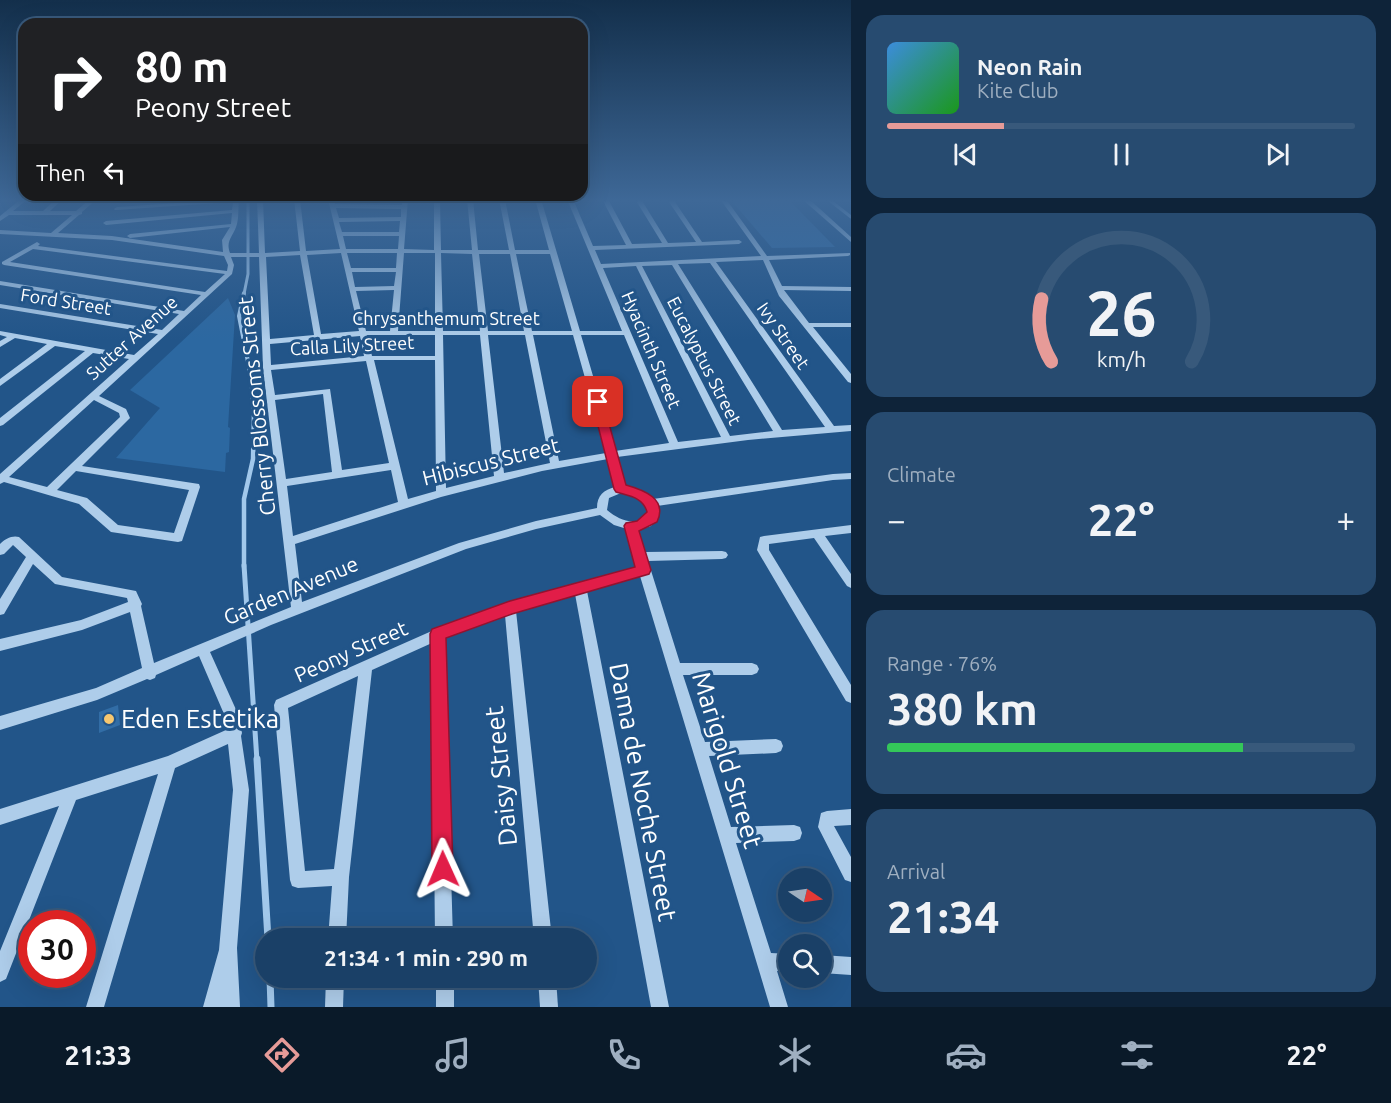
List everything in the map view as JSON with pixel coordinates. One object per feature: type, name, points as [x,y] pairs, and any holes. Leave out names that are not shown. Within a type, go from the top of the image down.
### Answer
[{"type":"street","points":[[2,264],[34,246]]},
{"type":"street","points":[[166,246],[240,256],[342,250],[553,252]]},
{"type":"street","points":[[31,248],[230,273],[231,265],[226,246]]},
{"type":"street","name":"Cherry Blossoms Street","points":[[260,246],[267,368],[297,609]]},
{"type":"street","points":[[302,246],[318,337]]},
{"type":"street","points":[[341,246],[404,505]]},
{"type":"street","points":[[394,333],[401,246]]},
{"type":"street","points":[[438,246],[441,493]]},
{"type":"street","points":[[474,246],[499,478]]},
{"type":"street","points":[[512,246],[555,465]]},
{"type":"street","points":[[551,246],[613,454],[621,489]]},
{"type":"street","points":[[592,248],[648,246]]},
{"type":"street","points":[[758,246],[780,288],[806,325],[847,370],[851,380]]},
{"type":"street","points":[[600,266],[850,255],[846,248],[851,247]]},
{"type":"street","name":"Hyacinth Street","points":[[592,248],[675,446]]},
{"type":"street","name":"Ivy Street","points":[[712,261],[831,429]]},
{"type":"street","points":[[674,263],[779,433]]},
{"type":"street","points":[[2,264],[206,294]]},
{"type":"street","name":"Eucalyptus Street","points":[[638,264],[727,439]]},
{"type":"street","points":[[347,270],[399,270]]},
{"type":"street","name":"Sutter Avenue","points":[[0,479],[230,273]]},
{"type":"street","points":[[0,283],[184,313]]},
{"type":"street","points":[[352,289],[398,288]]},
{"type":"street","points":[[780,288],[851,289]]},
{"type":"street","name":"Ford Street","points":[[0,306],[163,332]]},
{"type":"street","points":[[806,325],[851,325]]},
{"type":"street","points":[[0,333],[135,358]]},
{"type":"street","name":"Chrysanthemum Street","points":[[265,342],[363,333],[628,333]]},
{"type":"street","points":[[0,345],[13,336]]},
{"type":"street","points":[[0,382],[53,343]]},
{"type":"street","points":[[0,423],[90,350]]},
{"type":"street","name":"Calla Lily Street","points":[[267,368],[369,358],[439,358]]},
{"type":"street","points":[[272,398],[327,391],[337,474]]},
{"type":"street","points":[[50,491],[125,418],[123,411],[93,396]]},
{"type":"street","name":"Hibiscus Street","points":[[289,542],[441,493],[555,465],[613,454],[727,439],[851,428]]},
{"type":"street","points":[[280,483],[394,466]]},
{"type":"street","points":[[0,479],[82,501],[115,529],[178,538],[195,488],[76,468]]},
{"type":"street","points":[[652,503],[851,476]]},
{"type":"street","points":[[621,489],[640,493],[652,503],[654,512],[652,518],[640,526],[620,524],[602,511],[601,504],[603,496],[621,489]]},
{"type":"street","name":"Garden Avenue","points":[[0,723],[98,694],[150,674],[267,621],[464,546],[536,525],[602,511]]},
{"type":"street","name":"Marigold Street","points":[[631,526],[778,1007]]},
{"type":"street","points":[[851,529],[764,540],[763,550],[851,696]]},
{"type":"street","points":[[817,533],[851,583]]},
{"type":"street","points":[[0,551],[9,542],[15,540],[59,581],[132,594],[150,674]]},
{"type":"street","points":[[0,610],[33,555]]},
{"type":"street","name":"Peony Street","points":[[340,878],[298,880],[281,705],[438,634],[510,608],[580,587],[642,563],[722,555]]},
{"type":"street","name":"Dama de Noche Street","points":[[580,587],[660,1007]]},
{"type":"street","points":[[0,645],[82,625],[136,604]]},
{"type":"street","name":"Daisy Street","points":[[510,608],[542,928]]},
{"type":"street","points":[[438,634],[444,928]]},
{"type":"street","points":[[203,651],[231,714],[241,790],[228,948],[231,1007]]},
{"type":"street","points":[[338,928],[340,878],[366,666]]},
{"type":"street","points":[[674,669],[752,669]]},
{"type":"street","points":[[0,817],[168,763],[235,733]]},
{"type":"street","points":[[699,749],[776,746]]},
{"type":"street","points":[[95,1007],[168,763]]},
{"type":"street","points":[[0,973],[71,794]]},
{"type":"street","points":[[851,817],[827,819],[825,827],[851,874]]},
{"type":"street","points":[[725,835],[794,833]]},
{"type":"street","points":[[212,1007],[228,948]]},
{"type":"street","points":[[765,962],[778,963]]},
{"type":"street","points":[[832,965],[851,966]]},
{"type":"street","points":[[334,1007],[335,988]]},
{"type":"street","points":[[445,988],[445,1007]]},
{"type":"street","points":[[548,988],[549,1007]]},
{"type":"shaded area","points":[[228,298],[235,315],[228,427],[230,428],[229,452],[226,453],[225,472],[116,458],[160,408],[130,390]]},
{"type":"building","points":[[770,246],[835,247],[772,248]]},
{"type":"building","name":"Eden Estetika","points":[[118,705],[120,725],[99,733],[99,712]]},
{"type":"waterway","points":[[244,294],[248,274],[248,246]]},
{"type":"waterway","points":[[244,293],[239,316],[251,377],[254,414]]},
{"type":"waterway","points":[[244,565],[244,499],[253,459],[254,414]]},
{"type":"waterway","points":[[244,565],[257,761]]},
{"type":"waterway","points":[[257,759],[267,928]]},
{"type":"waterway","points":[[270,988],[271,1007]]},
{"type":"place","name":"Eden Estetika","points":[[109,719]]},
{"type":"route","points":[[443,869],[438,634],[510,608],[644,570],[631,526],[640,526],[652,518],[654,512],[652,503],[640,493],[621,489],[598,402]]}]
